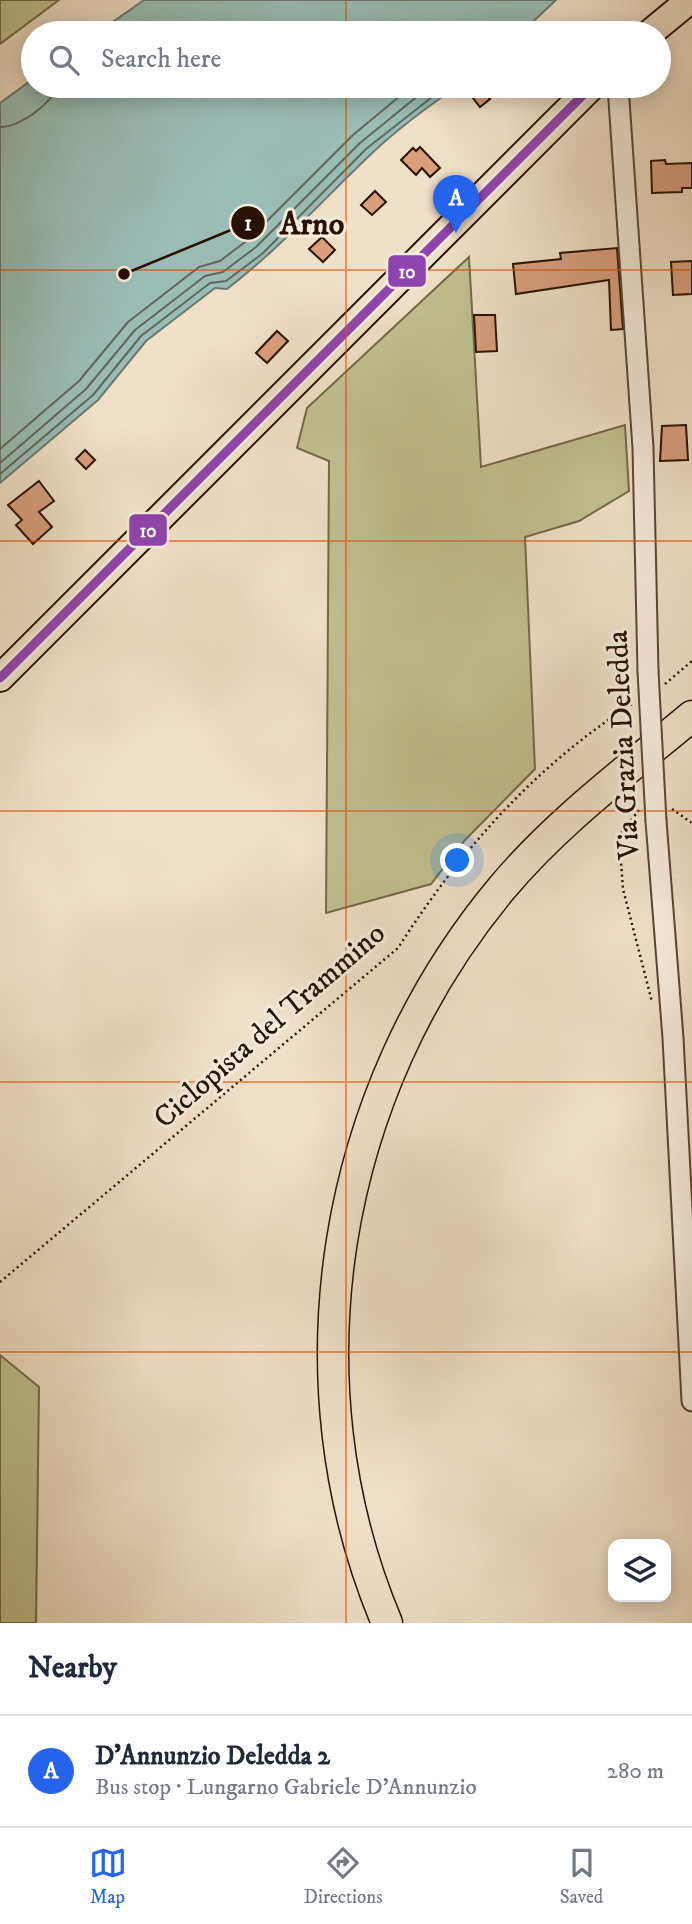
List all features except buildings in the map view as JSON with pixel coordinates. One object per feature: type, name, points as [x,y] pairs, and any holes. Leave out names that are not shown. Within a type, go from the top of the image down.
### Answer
[{"type":"highway","points":[[387,1623],[369,1576],[351,1515],[337,1446],[331,1374],[333,1312],[340,1246],[373,1113],[415,1017],[443,970],[494,899],[557,830],[692,716]]},
{"type":"main road","points":[[665,21],[690,0]]},
{"type":"main road","points":[[0,678],[580,98]]},
{"type":"street","name":"Via Grazia Deledda","points":[[619,98],[643,448],[653,679],[653,812],[673,1038],[692,1401]]},
{"type":"path","points":[[653,679],[683,672],[692,661]]},
{"type":"path","name":"Ciclopista del Trammino","points":[[0,1282],[398,948],[436,888],[481,834],[587,733],[640,699]]},
{"type":"path","points":[[655,1006],[649,996],[623,889],[619,836],[653,812],[671,808],[692,823]]},
{"type":"green space","points":[[0,0],[59,0],[31,21],[21,21],[21,28],[0,44]]},
{"type":"green space","points":[[469,257],[481,467],[625,425],[629,491],[579,521],[525,537],[535,769],[465,840],[431,884],[326,913],[329,461],[297,448],[307,408]]},
{"type":"green space","points":[[0,1355],[39,1387],[36,1623],[0,1623]]},
{"type":"water","points":[[144,0],[556,0],[534,21],[114,21]]},
{"type":"water","points":[[21,88],[21,98],[441,98],[379,146],[246,274],[227,289],[215,288],[146,341],[98,400],[0,483],[0,103]]},
{"type":"transit line","name":"10","points":[[0,678],[580,98]]},
{"type":"place","name":"D'Annunzio Deledda 2","points":[[456,233]]},
{"type":"place","name":"Arno","points":[[124,274]]}]
